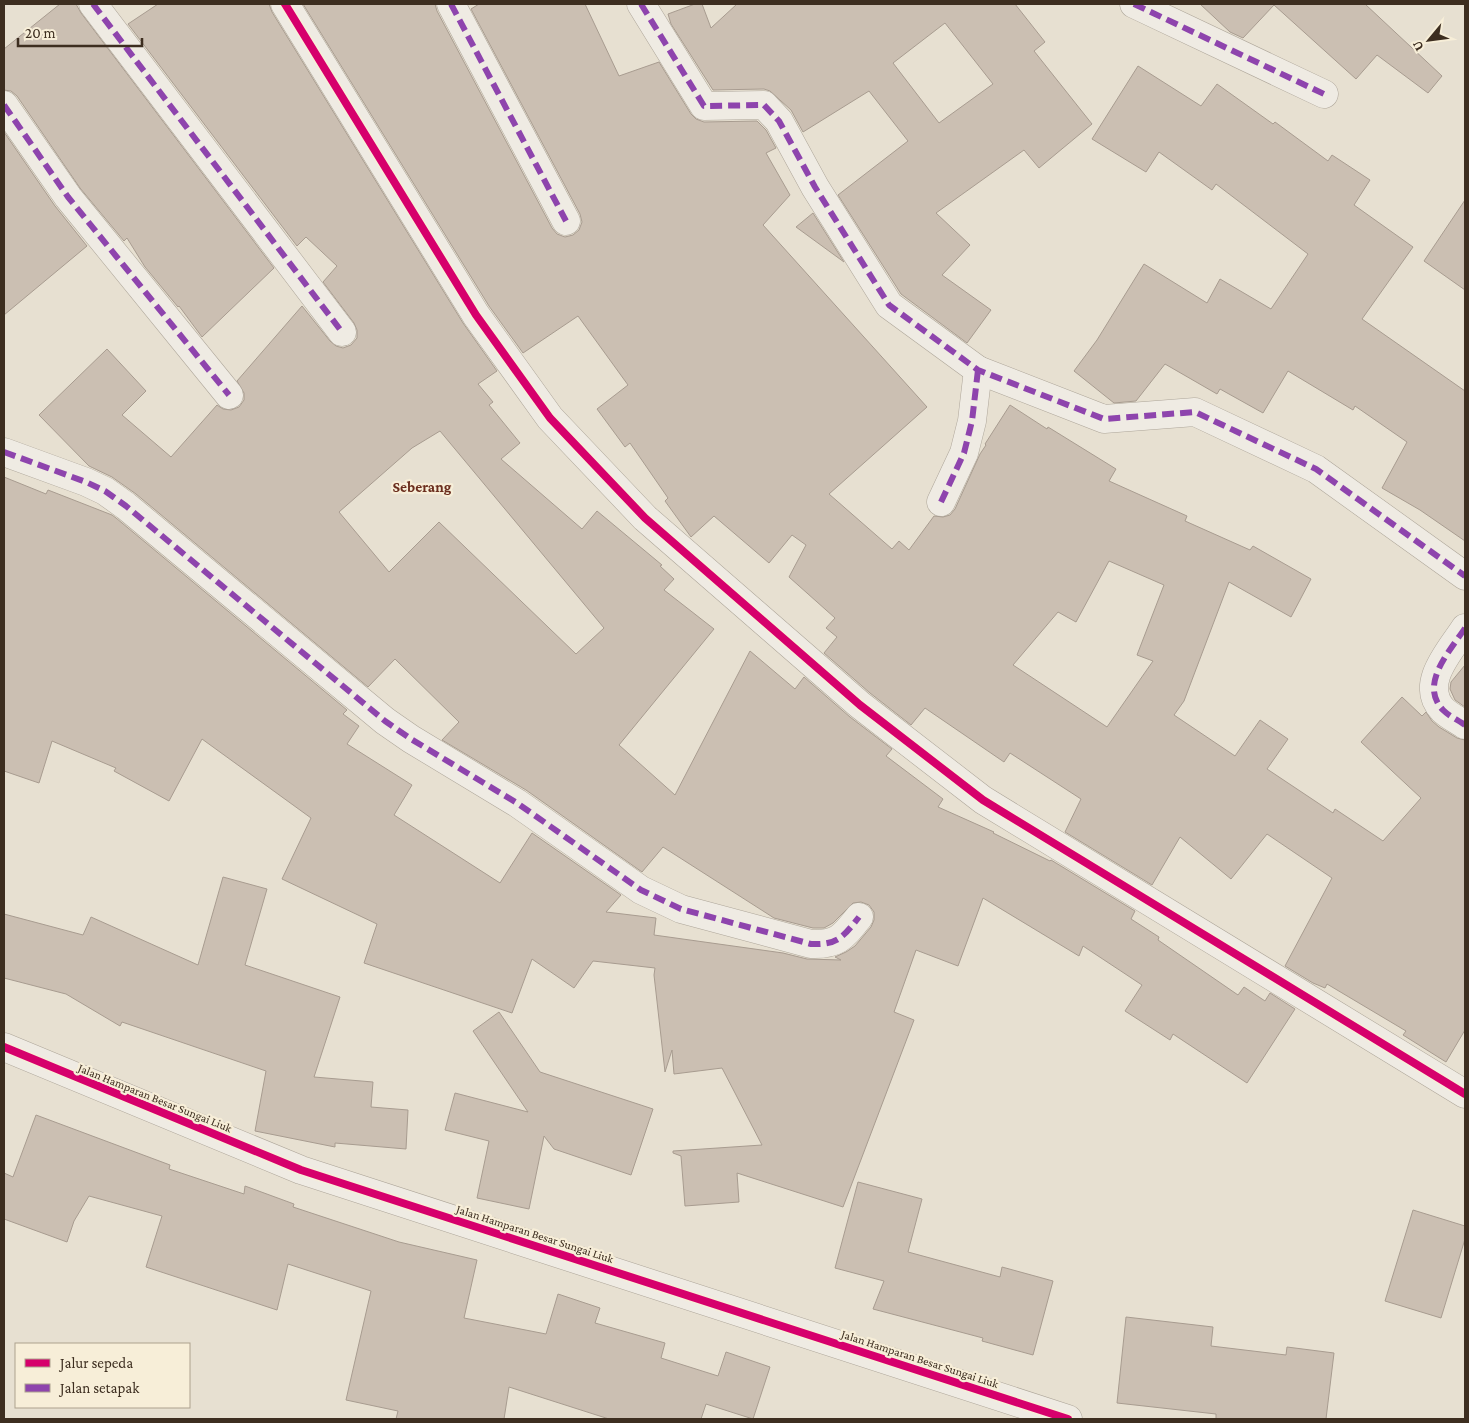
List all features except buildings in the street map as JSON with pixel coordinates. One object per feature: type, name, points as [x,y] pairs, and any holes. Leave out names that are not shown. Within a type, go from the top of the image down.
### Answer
[{"type":"street","points":[[93,4],[342,332]]},
{"type":"street","points":[[285,4],[476,315],[550,418],[645,518],[860,705],[983,800],[1465,1094]]},
{"type":"street","points":[[451,4],[566,221]]},
{"type":"street","points":[[641,4],[704,106],[764,105],[779,121],[815,187],[889,304],[978,370],[1104,419],[1196,412],[1316,469],[1465,576]]},
{"type":"street","points":[[1134,4],[1324,94]]},
{"type":"street","points":[[4,106],[68,197],[228,395]]},
{"type":"street","points":[[941,502],[964,452],[972,422],[978,370]]},
{"type":"street","points":[[4,452],[86,482],[105,491],[126,506],[385,721],[411,740],[517,804],[641,890],[681,909],[811,944],[826,944],[842,937],[859,917]]},
{"type":"street","points":[[1465,628],[1436,672],[1434,695],[1443,710],[1465,725]]},
{"type":"street","name":"Jalan Hamparan Besar Sungai Liuk","points":[[4,1047],[301,1170],[1068,1419]]},
{"type":"marked path","points":[[93,4],[342,332]]},
{"type":"marked path","points":[[451,4],[566,221]]},
{"type":"marked path","points":[[641,4],[704,106],[764,105],[779,121],[815,187],[889,305],[978,370],[1104,419],[1195,412],[1316,469],[1465,576]]},
{"type":"marked path","points":[[1134,4],[1324,94]]},
{"type":"marked path","points":[[4,105],[68,197],[229,395]]},
{"type":"marked path","points":[[941,502],[964,453],[972,421],[978,370]]},
{"type":"marked path","points":[[4,452],[86,482],[105,491],[126,506],[385,721],[411,739],[517,803],[641,890],[681,909],[811,944],[834,941],[844,935],[859,917]]},
{"type":"marked path","points":[[1465,628],[1439,668],[1435,678],[1434,689],[1436,700],[1443,710],[1465,725]]},
{"type":"cycle path","points":[[285,4],[476,315],[550,418],[645,518],[860,705],[983,800],[1465,1094]]},
{"type":"cycle path","points":[[4,1047],[301,1170],[1068,1419]]},
{"type":"district","name":"Seberang","points":[[422,487]]}]
